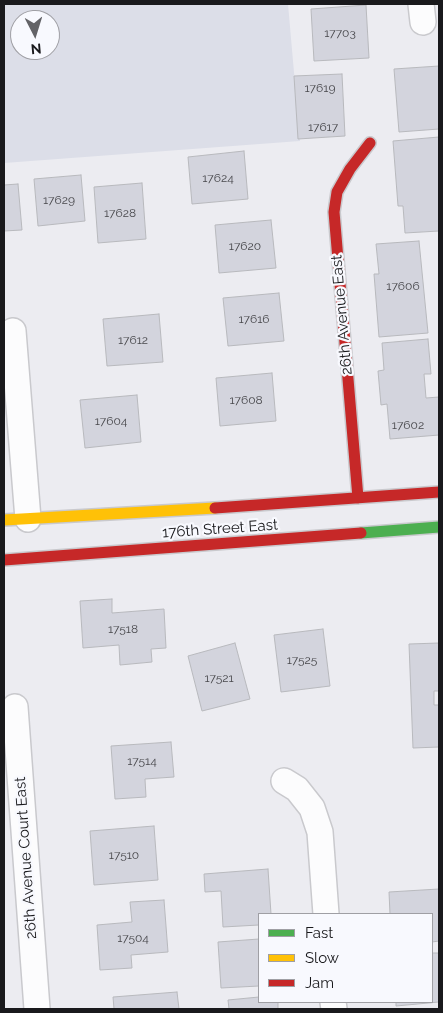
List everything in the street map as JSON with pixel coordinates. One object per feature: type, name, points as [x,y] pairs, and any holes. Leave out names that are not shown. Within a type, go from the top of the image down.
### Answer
[{"type":"main road","name":"26th Avenue East","points":[[358,498],[334,212],[337,192],[350,169],[370,143]]},
{"type":"main road","name":"176th Street East","points":[[4,520],[244,507],[439,492]]},
{"type":"main road","points":[[396,507],[402,495]]},
{"type":"main road","name":"176th Street East","points":[[4,560],[439,527]]},
{"type":"main road","points":[[189,547],[201,532]]},
{"type":"street","points":[[13,332],[28,518]]},
{"type":"street","name":"26th Avenue Court East","points":[[15,707],[37,1009]]},
{"type":"street","points":[[284,781],[297,790],[312,808],[320,832],[326,913]]},
{"type":"shaded area","points":[[4,4],[288,4],[300,141],[4,163]]},
{"type":"building","points":[[366,5],[369,58],[314,61],[311,9]]},
{"type":"building","points":[[439,66],[439,129],[399,132],[394,69]]},
{"type":"building","points":[[342,74],[345,136],[298,139],[294,76]]},
{"type":"building","points":[[439,137],[439,231],[405,233],[403,206],[398,206],[393,141]]},
{"type":"building","points":[[244,151],[248,199],[192,204],[188,157]]},
{"type":"building","points":[[81,175],[85,221],[38,226],[34,179]]},
{"type":"building","points":[[142,183],[146,239],[98,243],[94,187]]},
{"type":"building","points":[[18,184],[22,230],[4,231],[4,185]]},
{"type":"building","points":[[271,220],[276,268],[219,273],[215,225]]},
{"type":"building","points":[[419,241],[428,333],[379,337],[374,274],[379,274],[376,244]]},
{"type":"building","points":[[279,293],[284,341],[228,346],[223,298]]},
{"type":"building","points":[[159,314],[163,362],[107,366],[103,319]]},
{"type":"building","points":[[428,339],[431,374],[424,374],[426,398],[439,397],[439,435],[390,439],[387,404],[381,405],[378,371],[384,370],[382,343]]},
{"type":"building","points":[[272,373],[276,421],[220,426],[216,378]]},
{"type":"building","points":[[137,395],[141,442],[85,448],[80,400]]},
{"type":"building","points":[[112,599],[112,613],[164,609],[166,648],[151,649],[152,662],[120,665],[119,645],[83,648],[80,601]]},
{"type":"building","points":[[323,629],[330,686],[281,692],[274,635]]},
{"type":"building","points":[[235,643],[250,699],[202,711],[188,656]]},
{"type":"building","points":[[439,643],[439,691],[434,691],[434,705],[439,705],[439,747],[413,748],[409,644]]},
{"type":"building","points":[[171,742],[174,777],[145,779],[146,797],[115,799],[111,746]]},
{"type":"building","points":[[154,826],[158,880],[94,885],[90,831]]},
{"type":"building","points":[[268,869],[271,913],[258,913],[258,925],[223,927],[221,891],[205,892],[204,874]]},
{"type":"building","points":[[439,889],[439,941],[433,942],[433,913],[390,913],[389,892]]},
{"type":"building","points":[[164,900],[168,952],[131,955],[132,968],[100,970],[97,925],[132,922],[130,902]]},
{"type":"building","points":[[258,939],[258,986],[221,988],[218,942]]},
{"type":"building","points":[[433,953],[439,953],[439,1002],[433,1003]]},
{"type":"building","points":[[177,992],[179,1009],[114,1009],[113,997]]},
{"type":"building","points":[[258,997],[258,1003],[278,1003],[278,1009],[229,1009],[228,1000]]},
{"type":"building","points":[[396,1003],[428,1003],[396,1006]]},
{"type":"traffic: fast","points":[[361,533],[439,527]]},
{"type":"traffic: slow","points":[[4,520],[215,508]]},
{"type":"traffic: jam","points":[[358,498],[334,212],[337,192],[350,169],[370,143]]},
{"type":"traffic: jam","points":[[215,508],[439,492]]},
{"type":"traffic: jam","points":[[4,560],[361,533]]}]
